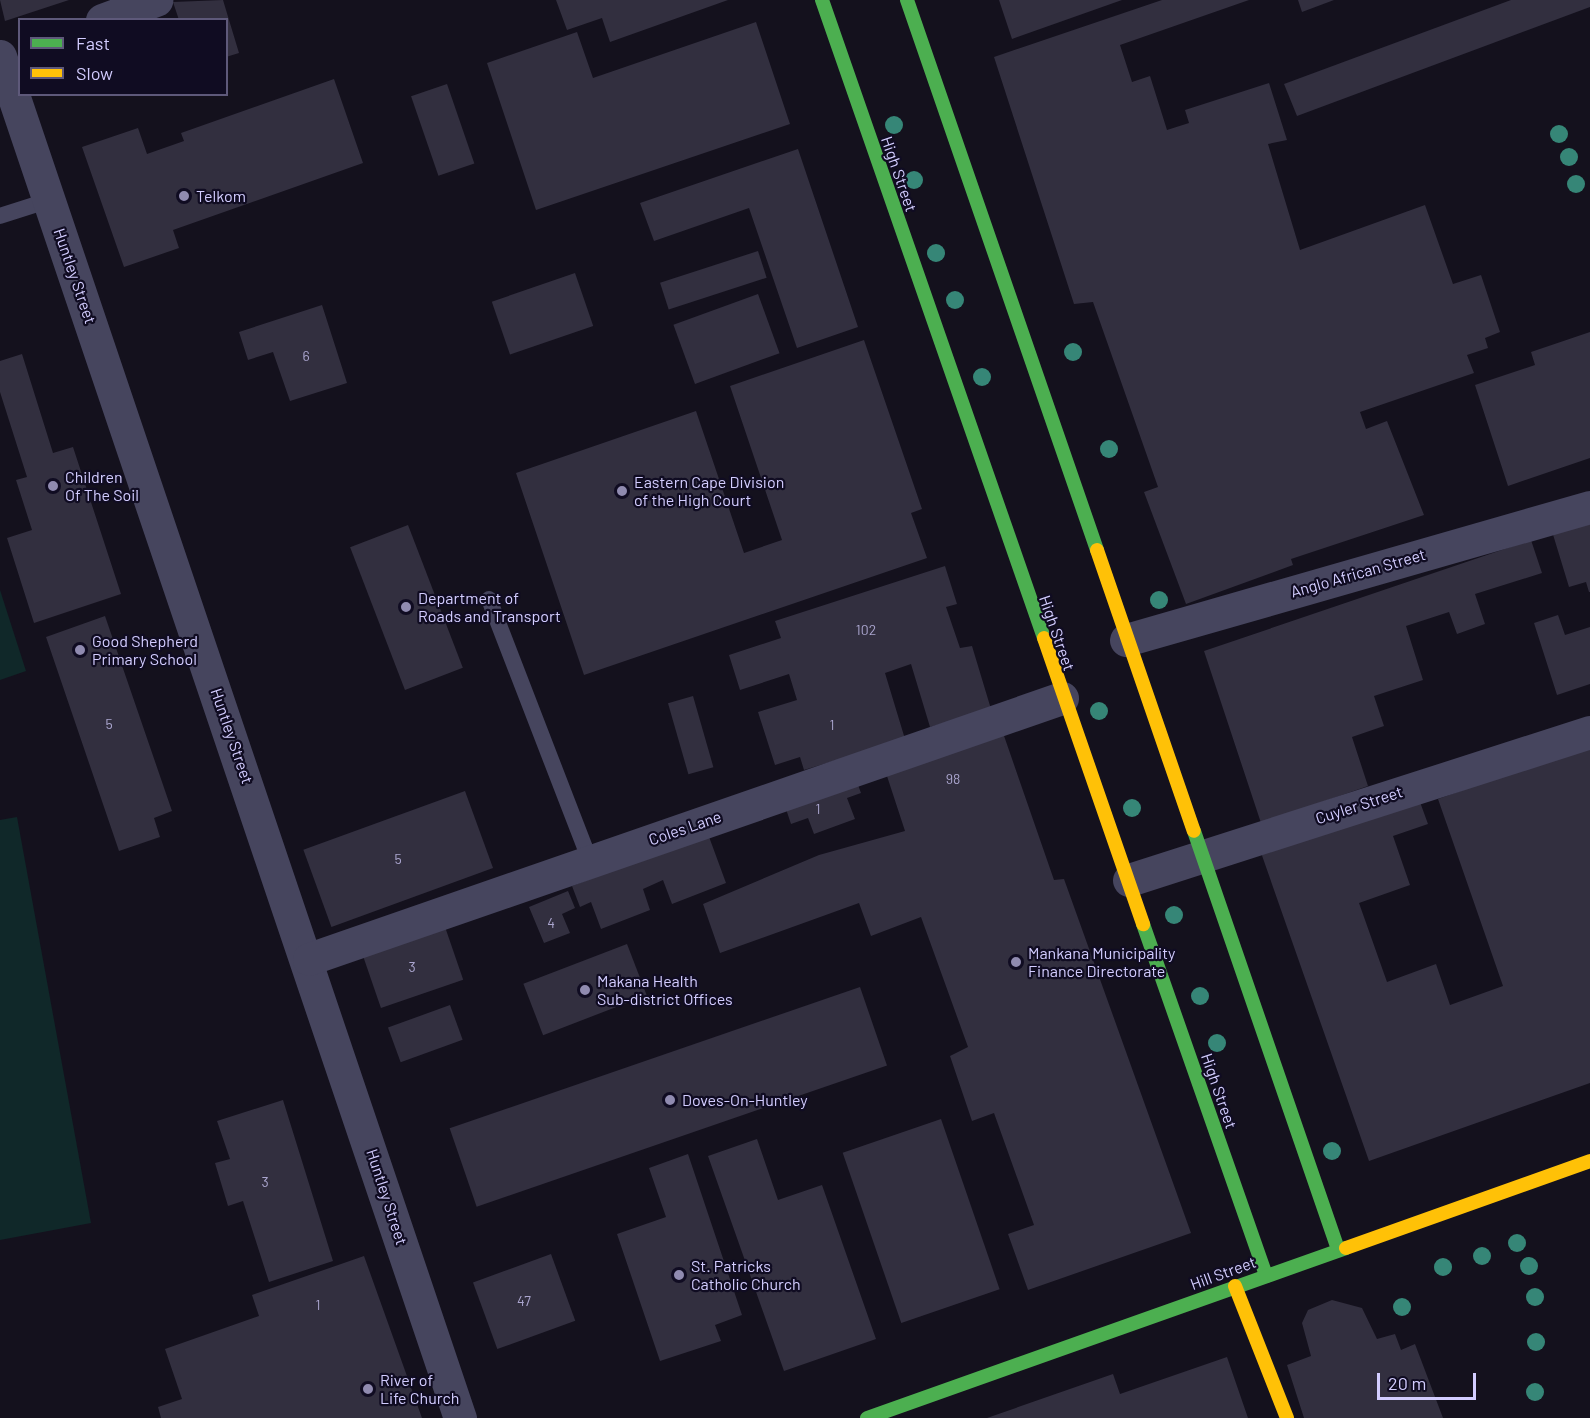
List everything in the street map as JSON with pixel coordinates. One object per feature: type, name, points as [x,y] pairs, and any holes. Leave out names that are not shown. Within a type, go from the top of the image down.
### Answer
[{"type":"street","points":[[107,18],[156,0]]},
{"type":"street","name":"High Street","points":[[822,0],[1062,698],[1129,880],[1266,1276]]},
{"type":"street","points":[[907,0],[1338,1250]]},
{"type":"street","points":[[0,56],[18,51]]},
{"type":"street","name":"Huntley Street","points":[[0,56],[309,959],[460,1418]]},
{"type":"street","name":"Anglo African Street","points":[[1126,640],[1590,507]]},
{"type":"street","name":"Coles Lane","points":[[309,959],[1062,698]]},
{"type":"street","name":"Cuyler Street","points":[[1129,880],[1200,855],[1590,732]]},
{"type":"street","name":"Hill Street","points":[[867,1418],[1590,1161]]},
{"type":"street","points":[[1235,1286],[1287,1418]]},
{"type":"lane","points":[[0,216],[50,201]]},
{"type":"lane","points":[[489,598],[590,861]]},
{"type":"green space","points":[[0,590],[26,671],[0,680]]},
{"type":"green space","points":[[17,817],[91,1223],[0,1240],[0,820]]},
{"type":"building","points":[[0,0],[69,0],[5,21]]},
{"type":"building","points":[[223,0],[239,53],[228,56],[228,18],[178,18],[173,2]]},
{"type":"building","points":[[556,0],[728,0],[610,42],[602,18],[567,30]]},
{"type":"building","points":[[999,0],[1122,0],[1012,39]]},
{"type":"building","points":[[1162,0],[1249,0],[1120,45],[1132,82],[1150,76],[1167,130],[1189,123],[1185,110],[1269,83],[1287,140],[1268,144],[1300,250],[1425,205],[1453,284],[1481,275],[1500,332],[1485,338],[1488,348],[1467,355],[1474,373],[1360,412],[1366,429],[1387,421],[1424,515],[1291,559],[1293,565],[1186,604],[1144,492],[1158,487],[1093,302],[1074,304],[994,57]]},
{"type":"building","points":[[1298,0],[1334,0],[1302,12]]},
{"type":"building","points":[[1511,0],[1590,0],[1590,7],[1297,116],[1284,84]]},
{"type":"building","points":[[756,22],[790,124],[536,210],[487,63],[577,32],[593,78]]},
{"type":"building","name":"Telkom","points":[[334,79],[363,163],[173,230],[179,248],[124,267],[82,147],[138,128],[147,154],[184,141],[181,133]]},
{"type":"building","points":[[447,84],[474,163],[438,176],[411,96]]},
{"type":"building","points":[[798,149],[858,327],[797,348],[749,208],[654,241],[640,203]]},
{"type":"building","points":[[758,251],[767,278],[669,309],[660,283]]},
{"type":"building","points":[[575,273],[593,326],[510,355],[492,302]]},
{"type":"building","points":[[758,294],[780,353],[695,384],[673,325]]},
{"type":"building","points":[[322,305],[347,383],[290,401],[273,352],[248,360],[239,332]]},
{"type":"building","points":[[1590,332],[1590,458],[1508,486],[1475,385],[1535,365],[1531,352]]},
{"type":"building","name":"Eastern Cape Division of the High Court","points":[[864,340],[922,509],[911,513],[927,558],[584,675],[516,473],[696,411],[744,553],[782,540],[730,386]]},
{"type":"building","points":[[22,354],[53,453],[73,447],[121,594],[34,623],[7,538],[32,530],[16,480],[27,477],[0,392],[0,361]]},
{"type":"building","points":[[1590,516],[1589,592],[1586,582],[1569,587],[1551,528]]},
{"type":"building","name":"Department of Roads and Transport","points":[[408,525],[463,668],[405,690],[350,547]]},
{"type":"building","points":[[1531,540],[1542,573],[1475,594],[1485,624],[1457,634],[1449,612],[1406,626],[1423,680],[1374,696],[1384,726],[1352,737],[1368,786],[1261,823],[1204,651]]},
{"type":"building","points":[[945,566],[957,604],[946,607],[960,648],[972,646],[991,709],[930,727],[911,664],[885,673],[905,739],[804,770],[800,757],[775,765],[758,712],[797,700],[789,674],[740,690],[729,655],[781,638],[775,621]]},
{"type":"building","points":[[1558,615],[1565,635],[1590,627],[1590,684],[1557,695],[1534,623]]},
{"type":"building","points":[[105,616],[172,811],[154,818],[160,837],[119,851],[46,637]]},
{"type":"building","points":[[693,696],[713,767],[688,774],[668,703]]},
{"type":"building","points":[[1002,730],[1054,880],[1064,879],[1191,1233],[1028,1290],[1008,1234],[1034,1225],[994,1113],[972,1121],[950,1056],[968,1047],[921,917],[871,936],[859,903],[720,953],[703,904],[819,855],[905,831],[885,770]]},
{"type":"building","points":[[1590,745],[1590,1083],[1369,1161],[1259,847],[1416,791],[1428,824],[1393,836],[1410,885],[1359,903],[1387,982],[1436,964],[1450,1005],[1503,986],[1438,799]]},
{"type":"building","points":[[854,774],[861,793],[847,798],[855,819],[814,834],[808,818],[791,824],[783,800]]},
{"type":"building","points":[[465,791],[493,868],[331,927],[303,850]]},
{"type":"building","points":[[708,834],[726,883],[672,904],[663,880],[643,889],[650,910],[601,929],[591,902],[580,907],[572,886]]},
{"type":"building","points":[[568,891],[575,908],[562,914],[570,933],[544,943],[529,907]]},
{"type":"building","points":[[444,924],[463,980],[381,1008],[362,952]]},
{"type":"building","name":"Makana Health Sub-district Offices","points":[[627,944],[647,995],[543,1035],[523,984]]},
{"type":"building","name":"Doves-On-Huntley","points":[[860,987],[887,1065],[477,1207],[450,1128]]},
{"type":"building","points":[[450,1005],[463,1040],[401,1062],[388,1028]]},
{"type":"building","points":[[283,1100],[333,1261],[269,1282],[243,1201],[228,1206],[215,1163],[230,1159],[217,1121]]},
{"type":"building","points":[[941,1119],[1000,1289],[901,1323],[843,1153]]},
{"type":"building","points":[[757,1139],[778,1200],[822,1185],[876,1339],[784,1371],[708,1156]]},
{"type":"building","name":"St. Patricks Catholic Church","points":[[688,1154],[742,1315],[715,1325],[721,1341],[660,1361],[617,1234],[666,1217],[649,1168]]},
{"type":"building","points":[[551,1254],[575,1321],[497,1349],[473,1282]]},
{"type":"building","points":[[364,1256],[422,1418],[161,1418],[158,1407],[182,1399],[165,1349],[259,1316],[252,1295]]},
{"type":"building","points":[[1332,1300],[1362,1308],[1377,1339],[1395,1334],[1401,1350],[1415,1344],[1443,1418],[1304,1418],[1287,1365],[1311,1356],[1302,1323],[1308,1310]]},
{"type":"building","points":[[1227,1357],[1248,1418],[987,1418],[1113,1374],[1120,1394]]},
{"type":"traffic: fast","points":[[822,0],[1044,638]]},
{"type":"traffic: fast","points":[[907,0],[1097,550]]},
{"type":"traffic: fast","points":[[1194,831],[1338,1250]]},
{"type":"traffic: fast","points":[[1143,924],[1266,1276]]},
{"type":"traffic: fast","points":[[867,1418],[1346,1248]]},
{"type":"traffic: slow","points":[[1097,550],[1194,831]]},
{"type":"traffic: slow","points":[[1044,638],[1143,924]]},
{"type":"traffic: slow","points":[[1346,1248],[1590,1161]]},
{"type":"traffic: slow","points":[[1235,1286],[1287,1418]]},
{"type":"place","name":"Telkom","points":[[184,196]]},
{"type":"place","name":"Children Of The Soil","points":[[53,486]]},
{"type":"place","name":"Eastern Cape Division of the High Court","points":[[622,491]]},
{"type":"place","name":"Department of Roads and Transport","points":[[406,607]]},
{"type":"place","name":"Good Shepherd Primary School","points":[[80,650]]},
{"type":"place","name":"Mankana Municipality Finance Directorate","points":[[1016,962]]},
{"type":"place","name":"Makana Health Sub-district Offices","points":[[585,990]]},
{"type":"place","name":"Doves-On-Huntley","points":[[670,1100]]},
{"type":"place","name":"St. Patricks Catholic Church","points":[[679,1275]]},
{"type":"place","name":"River of Life Church","points":[[368,1389]]}]
